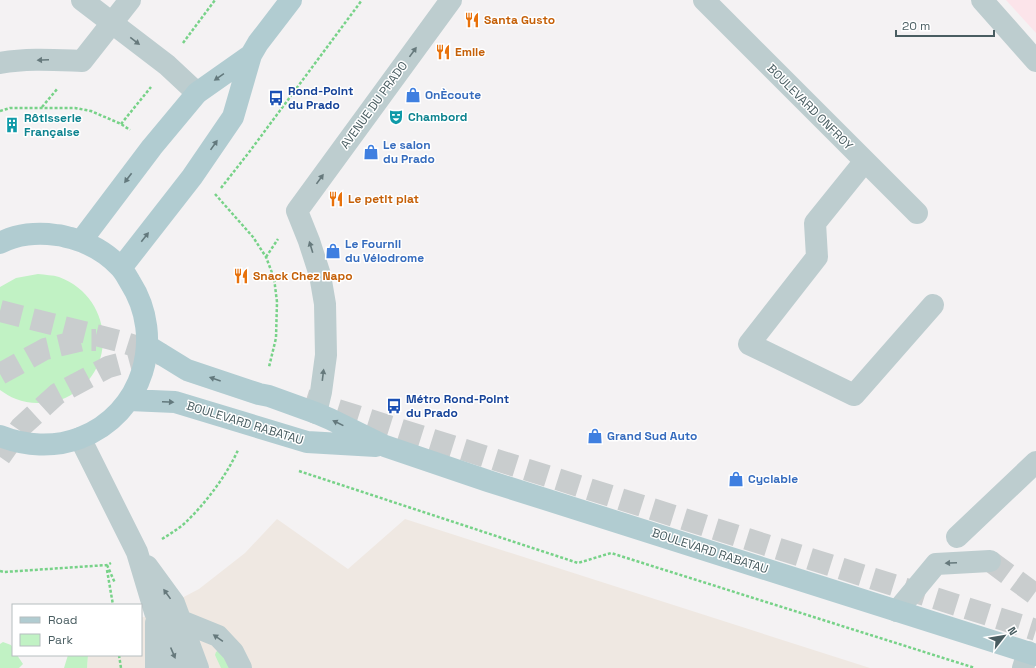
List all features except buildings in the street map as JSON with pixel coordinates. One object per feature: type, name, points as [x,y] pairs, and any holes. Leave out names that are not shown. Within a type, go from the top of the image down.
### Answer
[{"type":"main road","points":[[121,268],[192,176],[233,117],[251,55],[291,0]]},
{"type":"main road","points":[[81,241],[155,143],[197,93],[251,55]]},
{"type":"main road","points":[[0,243],[30,234],[56,234],[81,241],[110,258],[121,268],[136,291],[144,308],[148,346],[142,374],[129,400],[115,416],[99,429],[80,438],[51,444],[36,445],[22,443],[0,436]]},
{"type":"main road","name":"BOULEVARD RABATAU","points":[[148,346],[187,370],[269,396],[316,413],[385,446],[897,611],[1029,658]]},
{"type":"main road","name":"BOULEVARD RABATAU","points":[[129,400],[175,402],[307,442],[385,446]]},
{"type":"street","points":[[82,0],[167,65],[197,93]]},
{"type":"street","points":[[0,63],[47,59],[82,60],[130,0]]},
{"type":"street","name":"AVENUE DU PRADO","points":[[316,413],[321,392],[326,355],[326,304],[320,275],[309,240],[297,211],[451,0]]},
{"type":"street","name":"BOULEVARD ONFROY","points":[[704,0],[916,214]]},
{"type":"street","points":[[982,0],[1036,61]]},
{"type":"street","points":[[865,161],[815,223],[817,257],[749,344],[854,395],[933,305]]},
{"type":"street","points":[[80,438],[137,552],[155,612],[179,668]]},
{"type":"street","points":[[957,537],[1036,462]]},
{"type":"street","points":[[137,552],[174,602],[198,668]]},
{"type":"street","points":[[897,611],[936,564],[990,561]]},
{"type":"street","points":[[155,612],[156,668]]},
{"type":"street","points":[[180,621],[218,636],[233,652],[240,668]]},
{"type":"path","points":[[221,189],[362,0]]},
{"type":"path","points":[[0,111],[10,108],[75,108],[91,111],[121,124],[132,132]]},
{"type":"path","points":[[212,192],[253,237],[266,257],[274,278],[277,302],[276,338],[267,375],[259,394]]},
{"type":"path","points":[[292,469],[578,563],[611,553],[975,668]]},
{"type":"path","points":[[107,565],[113,604]]},
{"type":"path","points":[[120,656],[121,668]]},
{"type":"shaded area","points":[[1006,0],[1036,0],[1036,33]]},
{"type":"shaded area","points":[[277,519],[348,569],[405,519],[870,668],[87,668],[88,656],[142,656],[142,618],[199,589],[245,553]]},
{"type":"green space","points":[[38,274],[59,277],[78,287],[92,302],[100,319],[103,338],[101,357],[93,374],[79,389],[60,400],[44,403],[16,399],[0,390],[0,287],[16,278]]},
{"type":"green space","points":[[3,642],[11,645],[12,656],[18,656],[23,664],[19,668],[0,668],[0,644]]},
{"type":"green space","points":[[220,649],[231,668],[221,668],[215,655]]},
{"type":"green space","points":[[68,656],[88,656],[87,668],[64,668]]},
{"type":"tunnel","points":[[0,311],[119,341],[163,355]]},
{"type":"tunnel","points":[[0,374],[45,349],[83,340],[96,340]]},
{"type":"tunnel","points":[[0,457],[21,427],[57,394],[108,367],[138,359],[159,358]]},
{"type":"tunnel","points":[[306,400],[1036,630]]},
{"type":"tunnel","points":[[990,561],[1036,595]]},
{"type":"place","name":"Santa Gusto","points":[[472,20]]},
{"type":"place","name":"Emile","points":[[443,52]]},
{"type":"place","name":"OnÈcoute","points":[[413,95]]},
{"type":"place","name":"Rond-Point du Prado","points":[[276,98]]},
{"type":"place","name":"Chambord","points":[[396,117]]},
{"type":"place","name":"Rôtisserie Française","points":[[12,125]]},
{"type":"place","name":"Le salon du Prado","points":[[371,152]]},
{"type":"place","name":"Le petit plat","points":[[336,199]]},
{"type":"place","name":"Le Fournil du Vélodrome","points":[[333,251]]},
{"type":"place","name":"Snack Chez Napo","points":[[241,276]]},
{"type":"place","name":"Métro Rond-Point du Prado","points":[[394,406]]},
{"type":"place","name":"Grand Sud Auto","points":[[595,436]]},
{"type":"place","name":"Cyclable","points":[[736,479]]}]
